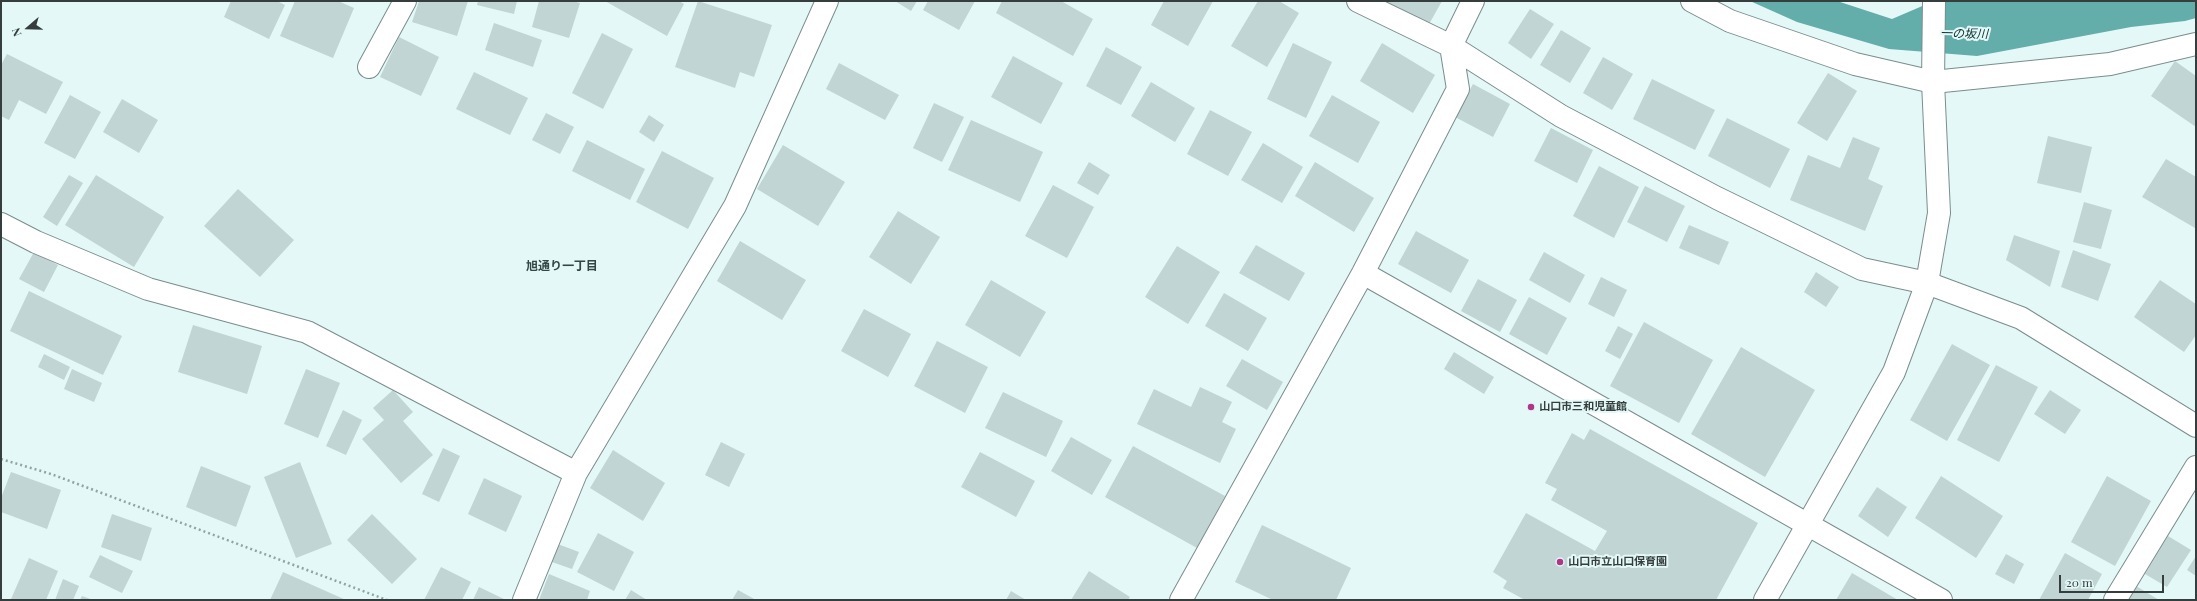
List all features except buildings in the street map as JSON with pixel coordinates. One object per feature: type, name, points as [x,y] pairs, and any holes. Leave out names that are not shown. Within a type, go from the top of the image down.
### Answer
[{"type":"street","points":[[369,67],[405,1]]},
{"type":"street","points":[[524,600],[576,473],[735,206],[827,1]]},
{"type":"street","points":[[1358,1],[1451,46],[1561,116],[1717,198],[1862,268],[1927,283],[2021,318],[2196,426]]},
{"type":"street","points":[[1181,600],[1363,273],[1458,89],[1451,46],[1473,1]]},
{"type":"street","points":[[1692,1],[1730,21],[1855,64],[1934,76],[2110,64],[2196,44]]},
{"type":"street","points":[[1765,600],[1894,372],[1927,283],[1939,213],[1934,76],[1934,1]]},
{"type":"street","points":[[1,224],[36,242],[148,289],[307,332],[576,473]]},
{"type":"street","points":[[1363,273],[1941,600]]},
{"type":"street","points":[[2115,600],[2196,467]]},
{"type":"path","points":[[1,459],[51,474],[387,600]]},
{"type":"water","name":"一の坂川","points":[[1750,1],[1837,1],[1892,19],[1934,1],[2196,1],[2196,18],[2185,21],[2131,27],[1977,56],[1889,49],[1797,22]]},
{"type":"place","name":"山口市三和児童館","points":[[1531,407]]},
{"type":"place","name":"山口市立山口保育園","points":[[1560,562]]},
{"type":"district","name":"旭通り一丁目","points":[[562,266]]}]
